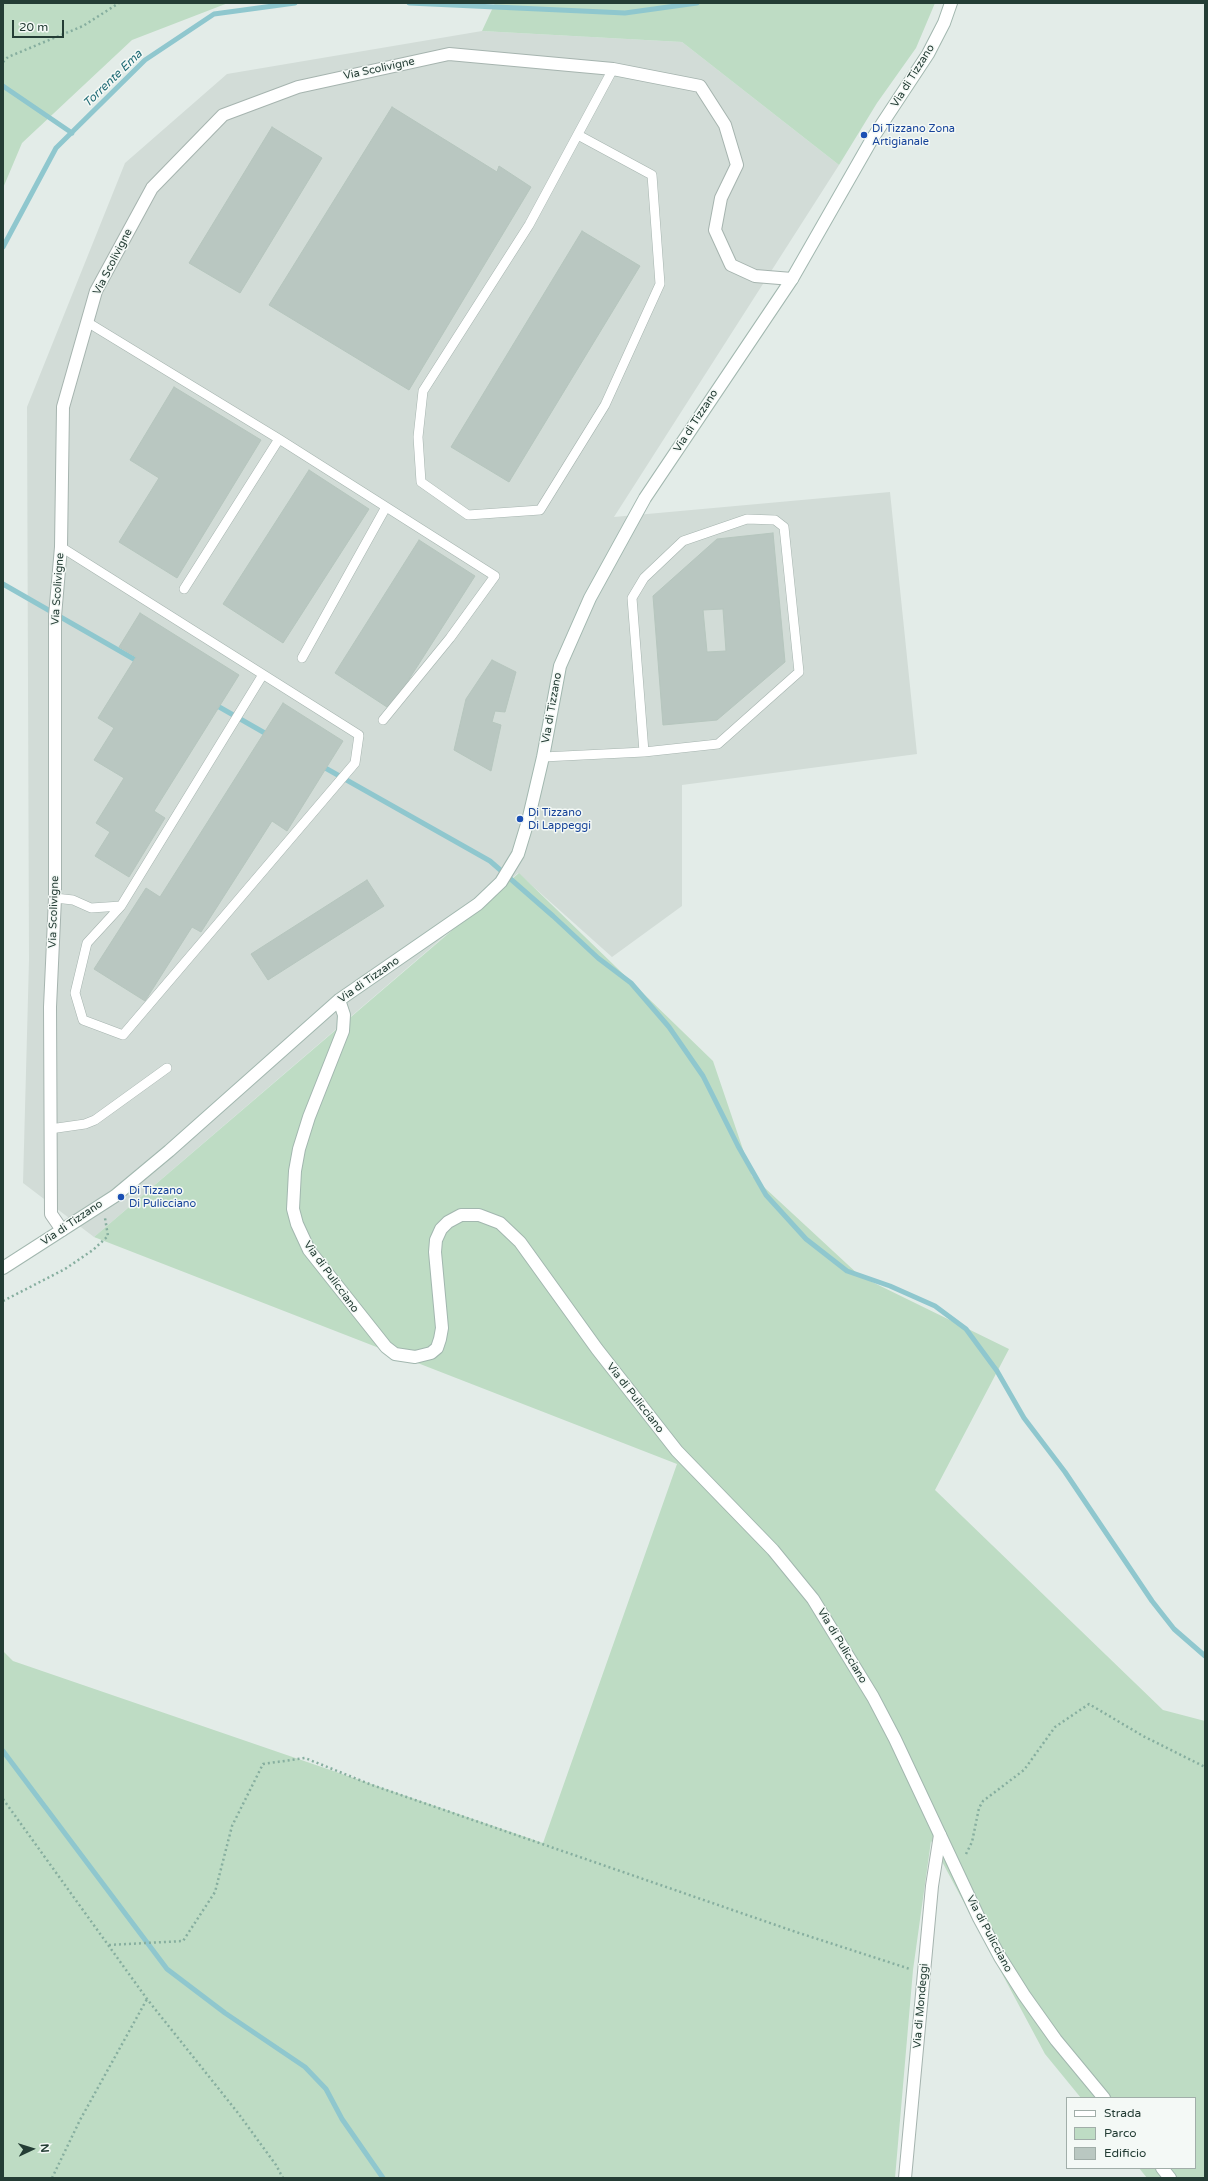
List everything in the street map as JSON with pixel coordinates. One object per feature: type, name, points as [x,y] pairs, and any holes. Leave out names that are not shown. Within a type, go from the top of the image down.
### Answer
[{"type":"street","name":"Via di Tizzano","points":[[3,1268],[102,1202],[115,1196],[169,1151],[339,1000],[478,904],[502,882],[518,854],[528,821],[543,757],[560,666],[590,598],[645,498],[792,279],[872,139],[928,54],[944,23],[951,3]]},
{"type":"street","name":"Via Scolivigne","points":[[62,1230],[51,1214],[50,1007],[55,898],[55,616],[61,547],[63,407],[96,292],[152,188],[223,115],[298,87],[449,54],[613,69],[700,86],[725,125],[737,165],[722,198],[715,230],[730,265],[755,276],[792,279]]},
{"type":"street","name":"Via di Pulicciano","points":[[339,1000],[344,1015],[343,1031],[309,1117],[299,1149],[295,1172],[294,1209],[296,1224],[309,1250],[386,1347],[395,1354],[415,1357],[431,1353],[436,1348],[440,1339],[442,1328],[435,1252],[436,1240],[441,1229],[454,1218],[469,1215],[491,1218],[507,1229],[520,1242],[597,1349],[677,1451],[773,1550],[813,1599],[873,1697],[917,1784],[978,1918],[1024,1995],[1056,2040],[1103,2097]]},
{"type":"street","name":"Via di Mondeggi","points":[[905,2178],[932,1886],[940,1835]]},
{"type":"street","points":[[1163,2169],[1170,2178]]},
{"type":"lane","points":[[578,135],[652,176],[660,284],[605,405],[540,510],[468,515],[421,482],[418,437],[424,391],[529,225],[613,69]]},
{"type":"lane","points":[[87,322],[279,439],[495,576],[450,638],[383,720]]},
{"type":"lane","points":[[184,589],[279,439]]},
{"type":"lane","points":[[302,658],[386,507]]},
{"type":"lane","points":[[543,757],[644,752],[718,744],[799,672],[784,527],[775,520],[747,519],[683,541],[644,578],[632,598],[644,752]]},
{"type":"lane","points":[[61,547],[262,676],[359,735],[355,763],[123,1035],[84,1020],[75,993],[87,942],[121,906],[262,676]]},
{"type":"lane","points":[[55,898],[73,900],[91,908],[121,906]]},
{"type":"lane","points":[[50,1129],[85,1124],[95,1120],[167,1068]]},
{"type":"path","points":[[3,62],[8,57],[83,26],[119,3]]},
{"type":"path","points":[[3,1301],[65,1269],[93,1250],[108,1236],[102,1202]]},
{"type":"path","points":[[954,1864],[966,1853],[972,1842],[979,1808],[983,1801],[1024,1770],[1055,1727],[1089,1704],[1143,1736],[1205,1766]]},
{"type":"path","points":[[109,1945],[183,1941],[216,1892],[232,1826],[263,1764],[305,1758],[372,1785],[796,1932],[913,1970]]},
{"type":"path","points":[[3,1798],[147,1998],[238,2113],[276,2165],[283,2178]]},
{"type":"path","points":[[52,2178],[80,2120],[147,1998]]},
{"type":"shaded area","points":[[482,31],[682,42],[839,165],[614,517],[890,492],[917,754],[682,785],[682,906],[612,957],[518,873],[94,1237],[23,1183],[29,960],[27,407],[125,163],[227,74]]},
{"type":"green space","points":[[3,3],[228,3],[132,40],[22,143],[3,188]]},
{"type":"green space","points":[[495,3],[935,3],[916,48],[877,103],[839,165],[682,42],[482,31]]},
{"type":"green space","points":[[519,873],[713,1061],[752,1176],[860,1276],[1009,1349],[935,1490],[1163,1710],[1205,1721],[1205,2178],[1147,2178],[1140,2169],[1196,2169],[1196,2097],[1080,2097],[1045,2054],[931,1841],[913,1970],[895,2178],[3,2178],[3,1651],[13,1661],[543,1843],[677,1464],[94,1237]]},
{"type":"building","points":[[392,107],[497,172],[499,166],[531,187],[409,390],[269,305]]},
{"type":"building","points":[[272,127],[322,158],[240,293],[189,263]]},
{"type":"building","points":[[582,231],[640,266],[509,482],[451,447]]},
{"type":"building","points":[[174,387],[261,440],[177,578],[119,542],[159,478],[130,460]]},
{"type":"building","points":[[309,470],[369,509],[283,643],[223,604]]},
{"type":"building","points":[[773,533],[785,662],[717,720],[663,725],[653,596],[717,539]],"holes":[[[723,609],[726,651],[707,652],[703,610]]]},
{"type":"building","points":[[419,540],[475,576],[390,709],[335,673]]},
{"type":"building","points":[[140,613],[239,675],[154,811],[165,818],[129,877],[95,856],[110,832],[96,823],[124,778],[94,760],[114,728],[98,718],[136,657],[119,647]]},
{"type":"building","points":[[492,660],[516,672],[505,712],[495,711],[492,722],[501,725],[491,771],[454,750],[466,699]]},
{"type":"building","points":[[283,703],[343,741],[287,831],[272,821],[201,932],[192,927],[145,1001],[94,969],[146,888],[160,897]]},
{"type":"building","points":[[367,880],[384,906],[268,980],[251,954]]},
{"type":"waterway","name":"Torrente Ema","points":[[3,247],[56,148],[145,60],[214,14],[295,3]]},
{"type":"waterway","name":"Torrente Ema","points":[[409,3],[625,13],[697,3]]},
{"type":"waterway","points":[[3,86],[72,133]]},
{"type":"waterway","points":[[3,584],[139,662]]},
{"type":"waterway","points":[[214,704],[270,736]]},
{"type":"waterway","points":[[320,765],[490,861],[598,958],[631,983],[669,1027],[703,1076],[738,1146],[766,1195],[806,1239],[847,1271],[890,1286],[935,1306],[966,1329],[997,1371],[1024,1418],[1065,1472],[1152,1601],[1174,1629],[1205,1656]]},
{"type":"waterway","points":[[3,1751],[167,1969],[225,2013],[305,2067],[326,2089],[342,2119],[383,2178]]},
{"type":"place","name":"Di Tizzano Zona Artigianale","points":[[864,135]]},
{"type":"place","name":"Di Tizzano Di Lappeggi","points":[[520,819]]},
{"type":"place","name":"Di Tizzano Di Pulicciano","points":[[121,1197]]}]
